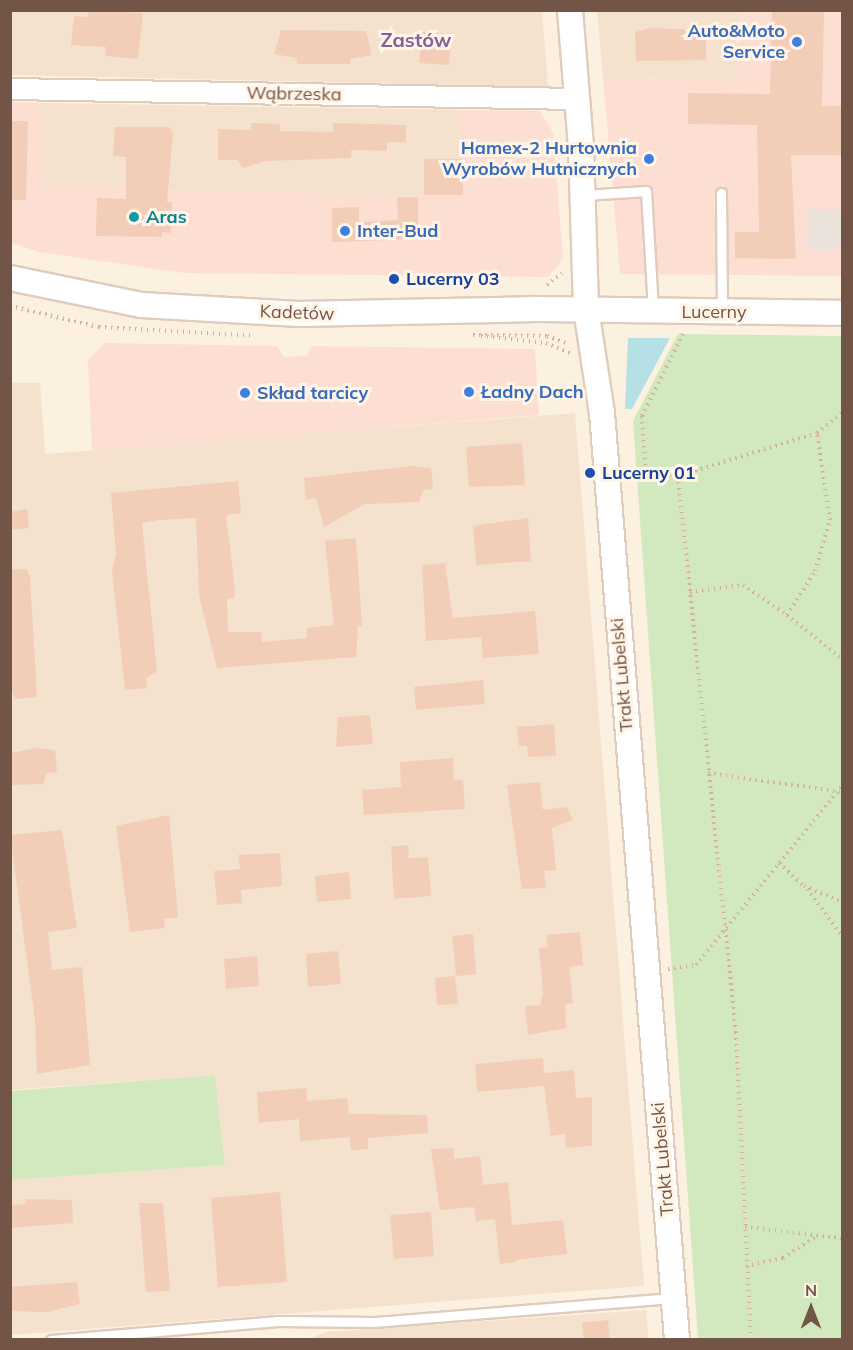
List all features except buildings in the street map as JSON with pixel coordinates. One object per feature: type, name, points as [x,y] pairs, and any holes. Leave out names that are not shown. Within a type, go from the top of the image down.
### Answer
[{"type":"street","name":"Trakt Lubelski","points":[[570,10],[584,195],[586,309],[592,345],[677,1340]]},
{"type":"street","name":"Wąbrzeska","points":[[10,90],[577,99]]},
{"type":"street","name":"Kadetów","points":[[10,278],[85,297],[204,309],[343,315],[586,309]]},
{"type":"street","name":"Lucerny","points":[[586,309],[653,312],[843,313]]},
{"type":"lane","points":[[584,195],[646,191],[653,312]]},
{"type":"lane","points":[[721,193],[722,312]]},
{"type":"lane","points":[[51,1340],[278,1321],[374,1322],[674,1298]]},
{"type":"path","points":[[542,287],[565,267]]},
{"type":"path","points":[[646,471],[642,416],[686,328]]},
{"type":"path","points":[[481,336],[547,336],[574,346],[592,345]]},
{"type":"path","points":[[623,473],[646,471],[678,476],[817,433],[843,413]]},
{"type":"path","points":[[787,615],[815,571],[831,520],[817,433]]},
{"type":"path","points":[[678,476],[725,934],[751,1340]]},
{"type":"path","points":[[690,592],[743,585],[787,615],[843,659]]},
{"type":"path","points":[[708,773],[840,792]]},
{"type":"path","points":[[661,970],[696,965],[725,934],[779,863],[843,786]]},
{"type":"path","points":[[779,863],[804,885],[843,936]]},
{"type":"path","points":[[804,885],[843,902]]},
{"type":"path","points":[[745,1227],[815,1237],[843,1238]]},
{"type":"path","points":[[746,1266],[783,1258],[815,1237]]},
{"type":"shaded area","points":[[542,10],[548,87],[11,75],[11,11]]},
{"type":"shaded area","points":[[597,11],[740,11],[737,81],[603,77]]},
{"type":"shaded area","points":[[740,11],[842,11],[842,276],[620,274],[603,77],[737,81]]},
{"type":"shaded area","points":[[11,102],[42,103],[41,187],[315,191],[315,198],[463,195],[460,110],[540,111],[553,133],[563,259],[548,277],[184,273],[39,252],[11,243]]},
{"type":"shaded area","points":[[42,103],[460,110],[463,195],[315,198],[315,192],[40,187]]},
{"type":"shaded area","points":[[807,209],[842,209],[842,249],[807,249]]},
{"type":"shaded area","name":"Skład tarcicy","points":[[105,343],[277,346],[284,357],[307,356],[311,346],[535,349],[539,415],[92,451],[88,360]]},
{"type":"shaded area","points":[[11,383],[40,383],[45,454],[575,413],[644,1286],[11,1335],[11,1180],[225,1165],[215,1075],[11,1090]]},
{"type":"shaded area","points":[[646,1310],[649,1339],[306,1340],[326,1332]]},
{"type":"green space","points":[[678,334],[842,336],[842,1339],[698,1339],[633,421]]},
{"type":"green space","points":[[215,1075],[225,1165],[11,1180],[11,1091]]},
{"type":"water","points":[[628,338],[670,338],[632,409],[625,409]]},
{"type":"place","name":"Auto&Moto Service","points":[[797,42]]},
{"type":"place","name":"Hamex-2 Hurtownia Wyrobów Hutnicznych","points":[[649,159]]},
{"type":"place","name":"Aras","points":[[134,217]]},
{"type":"place","name":"Inter-Bud","points":[[345,231]]},
{"type":"place","name":"Lucerny 03","points":[[394,279]]},
{"type":"place","name":"Ładny Dach","points":[[469,392]]},
{"type":"place","name":"Skład tarcicy","points":[[245,393]]},
{"type":"place","name":"Lucerny 01","points":[[590,473]]},
{"type":"district","name":"Zastów","points":[[416,39]]}]
